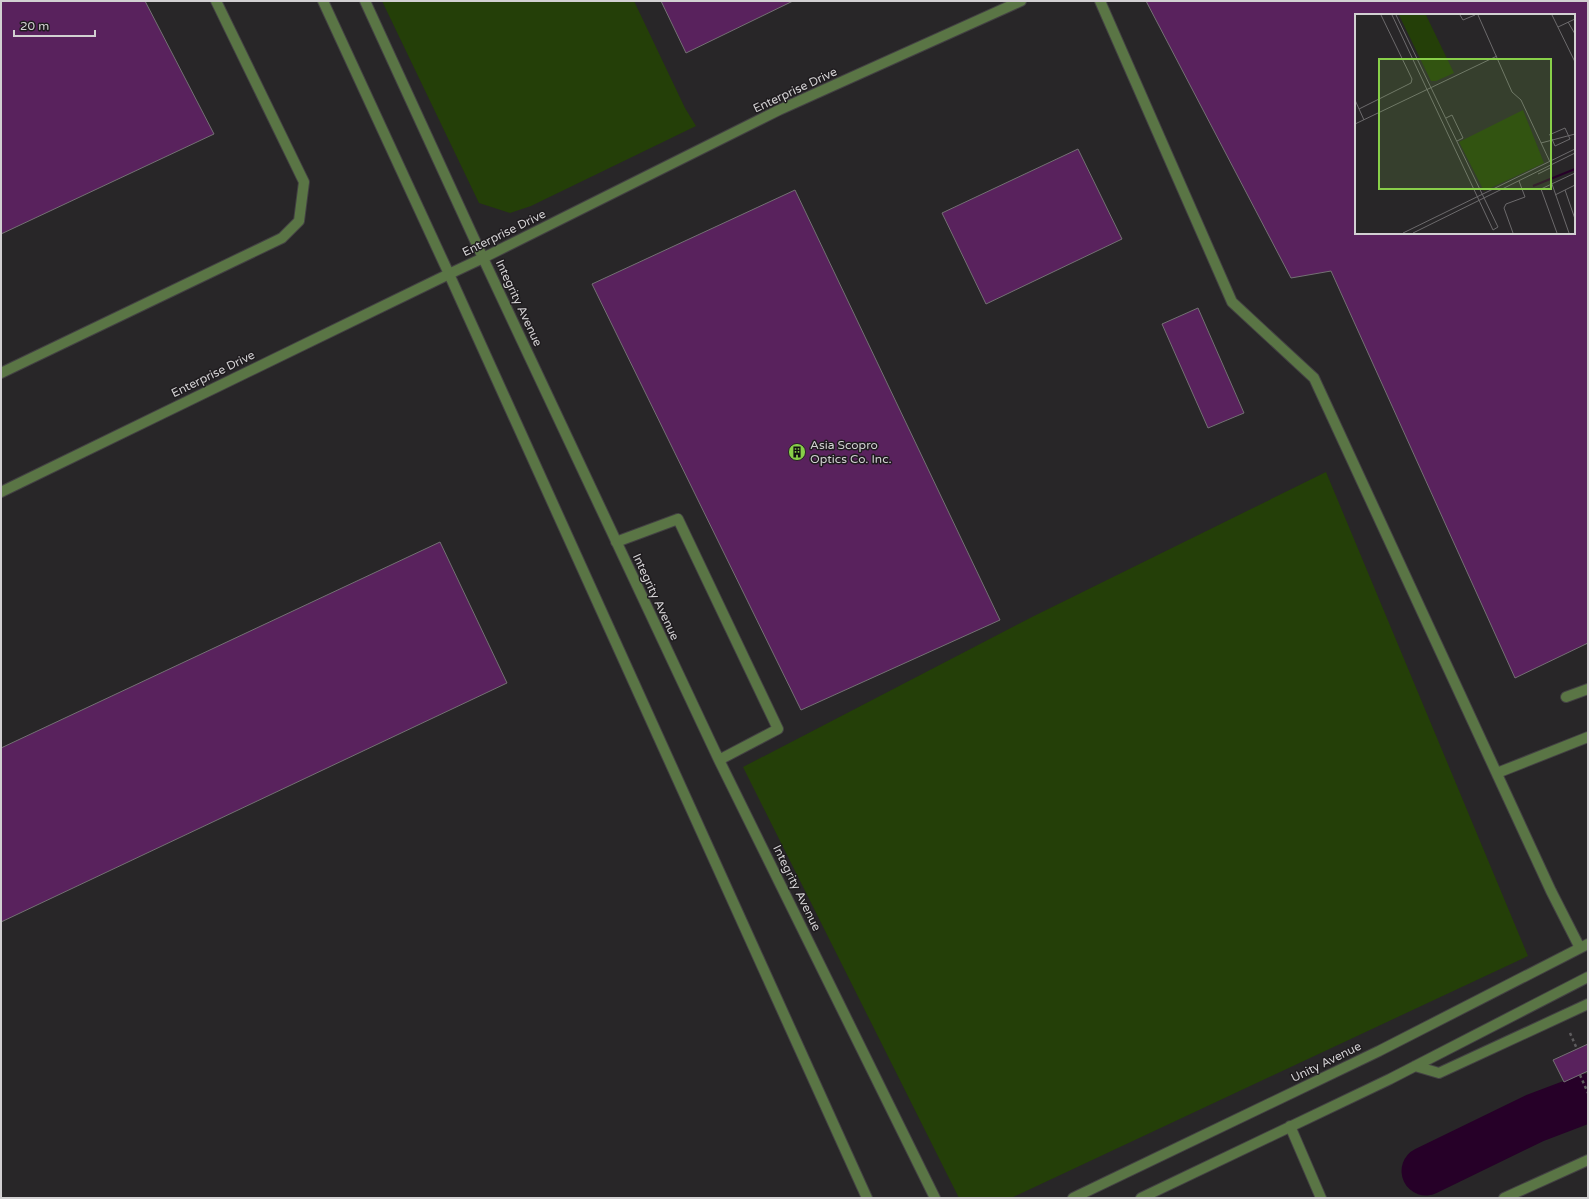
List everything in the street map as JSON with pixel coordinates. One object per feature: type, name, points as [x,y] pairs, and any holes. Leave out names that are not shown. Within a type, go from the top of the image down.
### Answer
[{"type":"street","points":[[1,373],[282,238],[300,221],[304,182],[216,1]]},
{"type":"street","points":[[323,1],[449,274],[867,1198]]},
{"type":"street","name":"Integrity Avenue","points":[[365,1],[483,258],[719,760],[935,1198]]},
{"type":"street","name":"Enterprise Drive","points":[[1,492],[483,258],[779,110],[1021,1]]},
{"type":"street","points":[[1100,1],[1232,302],[1314,378],[1551,891],[1584,946]]},
{"type":"street","points":[[616,542],[678,519],[778,729],[719,760]]},
{"type":"street","points":[[1566,697],[1588,689]]},
{"type":"street","points":[[1496,773],[1588,737]]},
{"type":"street","name":"Unity Avenue","points":[[1073,1198],[1379,1051],[1584,946]]},
{"type":"street","points":[[1141,1198],[1415,1066],[1588,977]]},
{"type":"street","points":[[1415,1066],[1439,1073],[1588,1004]]},
{"type":"street","points":[[1290,1126],[1321,1198]]},
{"type":"street","points":[[1504,1198],[1588,1160]]},
{"type":"path","points":[[1580,1075],[1588,1094]]},
{"type":"green space","points":[[382,1],[634,1],[685,108],[696,126],[531,206],[510,213],[479,203]]},
{"type":"green space","points":[[1326,472],[1528,956],[1011,1198],[959,1198],[743,767],[1034,616]]},
{"type":"building","points":[[1,1],[145,1],[214,134],[1,234]]},
{"type":"building","points":[[661,1],[793,1],[686,53]]},
{"type":"building","points":[[1146,1],[1588,1],[1588,643],[1515,678],[1331,271],[1291,278]]},
{"type":"building","points":[[1078,149],[1122,239],[986,304],[942,213]]},
{"type":"building","name":"Asia Scopro Optics Co. Inc.","points":[[795,190],[1000,620],[801,710],[592,284]]},
{"type":"building","points":[[1198,308],[1244,413],[1208,428],[1162,324]]},
{"type":"building","points":[[440,542],[507,683],[1,922],[1,748]]},
{"type":"building","points":[[1588,1044],[1588,1071],[1564,1082],[1553,1060]]},
{"type":"waterway","points":[[1426,1171],[1535,1118],[1588,1098]]},
{"type":"place","name":"Asia Scopro Optics Co. Inc.","points":[[797,452]]}]
